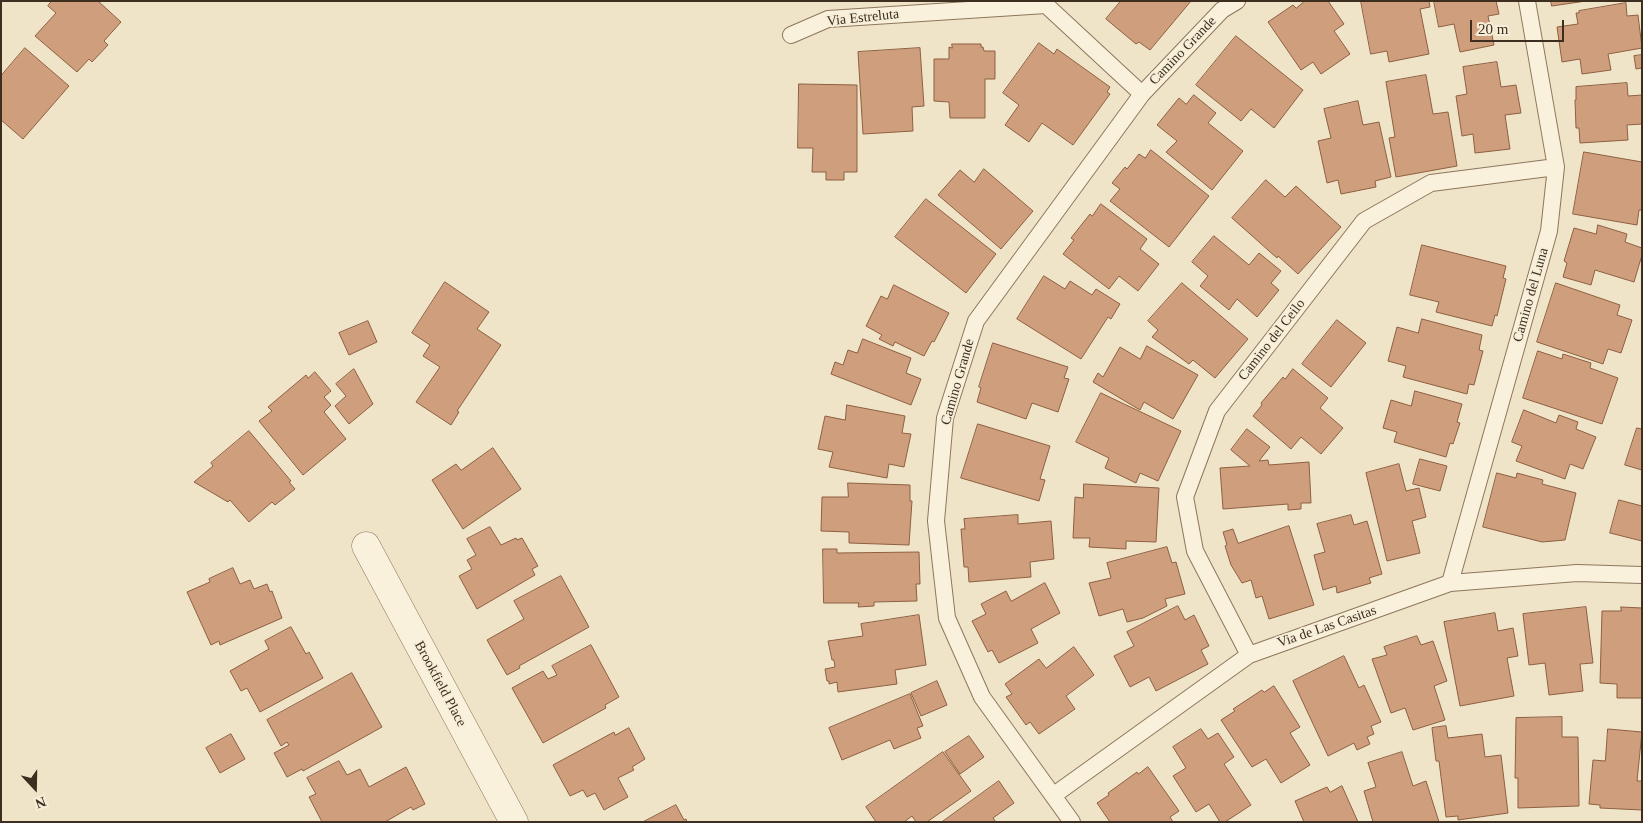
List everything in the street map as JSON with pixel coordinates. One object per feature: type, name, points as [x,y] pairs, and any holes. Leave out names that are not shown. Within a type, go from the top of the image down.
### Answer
[{"type":"street","name":"Brookfield Place","points":[[366,546],[514,822]]},
{"type":"lane","name":"Camino Grande","points":[[1072,822],[982,697],[947,618],[936,521],[945,418],[976,321],[1142,94],[1222,10],[1237,1]]},
{"type":"lane","name":"Camino del Luna","points":[[1450,584],[1549,231],[1556,167],[1527,1]]},
{"type":"lane","name":"Via Estreluta","points":[[791,35],[828,19],[1046,5],[1142,94]]},
{"type":"lane","name":"Camino del Ceilo","points":[[1249,655],[1195,551],[1185,497],[1218,411],[1364,221],[1431,183],[1556,167]]},
{"type":"lane","name":"Via de Las Casitas","points":[[1054,795],[1249,655],[1450,584],[1578,572],[1642,575]]},
{"type":"building","points":[[52,1],[98,1],[121,22],[104,41],[108,45],[92,62],[89,59],[77,72],[35,36],[56,13],[48,6]]},
{"type":"building","points":[[1121,1],[1191,1],[1150,50],[1139,42],[1136,44],[1106,19]]},
{"type":"building","points":[[1305,1],[1328,1],[1344,24],[1334,31],[1350,54],[1321,74],[1313,62],[1301,70],[1268,22],[1293,5],[1296,8]]},
{"type":"building","points":[[1361,1],[1429,1],[1430,7],[1420,9],[1429,54],[1389,62],[1387,51],[1371,54]]},
{"type":"building","points":[[1434,1],[1496,1],[1499,14],[1488,16],[1494,45],[1460,52],[1454,24],[1439,27]]},
{"type":"building","points":[[1551,1],[1586,1],[1552,6]]},
{"type":"building","points":[[1626,3],[1627,16],[1638,15],[1642,48],[1608,54],[1611,70],[1582,74],[1580,59],[1562,62],[1557,27],[1578,24],[1576,13],[1579,13],[1579,11]]},
{"type":"building","points":[[1236,36],[1303,90],[1274,128],[1251,109],[1241,121],[1196,85]]},
{"type":"building","points":[[1039,43],[1054,54],[1057,49],[1110,87],[1107,92],[1110,94],[1073,145],[1042,123],[1029,142],[1005,125],[1019,105],[1003,93]]},
{"type":"building","points":[[952,44],[981,44],[984,51],[995,51],[995,79],[985,79],[985,118],[950,118],[949,102],[934,101],[934,59],[949,59],[949,47],[952,48]]},
{"type":"building","points":[[25,48],[69,86],[23,139],[1,120],[1,76]]},
{"type":"building","points":[[920,48],[924,106],[912,107],[913,131],[863,134],[858,52]]},
{"type":"building","points":[[1642,55],[1642,68],[1636,69],[1634,56]]},
{"type":"building","points":[[1497,62],[1501,87],[1516,85],[1521,113],[1505,115],[1510,149],[1475,153],[1473,134],[1462,136],[1456,96],[1467,94],[1463,67]]},
{"type":"building","points":[[1426,75],[1433,114],[1448,112],[1457,166],[1396,177],[1389,138],[1395,137],[1386,82]]},
{"type":"building","points":[[1627,83],[1628,96],[1642,95],[1642,124],[1627,125],[1628,140],[1580,143],[1579,128],[1576,128],[1576,87]]},
{"type":"building","points":[[799,84],[857,85],[857,172],[844,172],[844,180],[826,180],[826,172],[812,172],[813,148],[798,148]]},
{"type":"building","points":[[1194,95],[1216,113],[1208,123],[1243,151],[1212,190],[1166,152],[1177,141],[1157,125],[1179,98],[1186,104]]},
{"type":"building","points":[[1358,101],[1363,125],[1379,122],[1391,177],[1375,181],[1376,187],[1341,194],[1338,180],[1327,183],[1318,141],[1331,138],[1324,109]]},
{"type":"building","points":[[1151,150],[1209,196],[1169,247],[1110,201],[1120,189],[1112,183],[1139,154],[1145,158]]},
{"type":"building","points":[[1584,152],[1642,162],[1642,210],[1639,210],[1637,225],[1573,214]]},
{"type":"building","points":[[984,169],[1033,211],[1001,249],[938,195],[960,170],[974,182]]},
{"type":"building","points":[[1266,180],[1285,197],[1296,186],[1341,227],[1298,274],[1232,218]]},
{"type":"building","points":[[926,199],[996,254],[966,293],[895,237]]},
{"type":"building","points":[[1101,204],[1147,239],[1140,249],[1159,264],[1138,291],[1119,276],[1109,289],[1063,254],[1074,240],[1071,238],[1090,214],[1092,216]]},
{"type":"building","points":[[1598,225],[1627,234],[1625,242],[1642,248],[1642,255],[1634,282],[1595,270],[1591,285],[1563,277],[1567,263],[1564,261],[1574,228],[1596,234]]},
{"type":"building","points":[[1214,236],[1249,265],[1259,253],[1281,271],[1271,283],[1279,290],[1257,317],[1237,299],[1229,310],[1200,286],[1208,276],[1192,262]]},
{"type":"building","points":[[1422,245],[1506,266],[1503,278],[1506,279],[1497,316],[1495,315],[1492,326],[1436,312],[1439,302],[1410,295]]},
{"type":"building","points":[[1044,276],[1065,289],[1070,281],[1092,295],[1096,289],[1120,304],[1111,319],[1108,317],[1081,359],[1017,319]]},
{"type":"building","points":[[445,282],[489,312],[477,329],[501,345],[457,411],[459,412],[451,425],[416,402],[440,367],[423,356],[430,345],[412,333]]},
{"type":"building","points":[[1182,283],[1248,339],[1215,378],[1193,360],[1189,364],[1152,337],[1158,330],[1148,321]]},
{"type":"building","points":[[1556,283],[1620,305],[1617,315],[1632,320],[1621,353],[1608,349],[1603,364],[1537,342]]},
{"type":"building","points":[[894,285],[949,313],[934,342],[932,341],[924,356],[895,342],[893,346],[879,339],[882,335],[866,326],[881,296],[887,299]]},
{"type":"building","points":[[1422,319],[1482,335],[1479,350],[1483,351],[1474,385],[1469,384],[1467,394],[1403,377],[1406,366],[1388,361],[1397,327],[1418,333]]},
{"type":"building","points":[[1337,320],[1366,343],[1331,387],[1302,364]]},
{"type":"building","points":[[368,321],[377,342],[349,355],[339,333]]},
{"type":"building","points":[[863,339],[911,358],[906,373],[921,379],[911,405],[831,374],[835,362],[843,365],[848,350],[857,353]]},
{"type":"building","points":[[993,343],[1068,367],[1064,378],[1069,379],[1058,412],[1032,403],[1026,419],[977,402],[981,388],[979,387]]},
{"type":"building","points":[[1147,346],[1198,375],[1173,419],[1144,402],[1140,410],[1093,382],[1098,373],[1103,377],[1120,347],[1140,359]]},
{"type":"building","points":[[1538,351],[1562,359],[1563,354],[1591,363],[1590,368],[1618,378],[1602,424],[1523,398]]},
{"type":"building","points":[[354,369],[373,404],[349,424],[335,406],[346,396],[336,384]]},
{"type":"building","points":[[1293,369],[1328,398],[1320,408],[1343,428],[1321,454],[1301,437],[1291,449],[1253,416],[1262,405],[1261,403],[1283,377],[1285,379]]},
{"type":"building","points":[[315,372],[331,391],[324,397],[331,405],[324,412],[346,439],[303,475],[259,421],[272,411],[268,407],[306,375],[308,378]]},
{"type":"building","points":[[1415,391],[1462,404],[1457,422],[1460,423],[1453,444],[1450,443],[1446,457],[1394,442],[1397,432],[1383,428],[1391,400],[1411,406]]},
{"type":"building","points":[[1101,393],[1181,431],[1158,481],[1140,473],[1136,483],[1105,468],[1109,458],[1076,442]]},
{"type":"building","points":[[847,405],[905,416],[902,433],[911,434],[904,467],[889,464],[887,478],[829,467],[833,452],[818,449],[825,416],[845,420]]},
{"type":"building","points":[[1524,410],[1556,423],[1559,415],[1578,422],[1576,429],[1596,437],[1583,469],[1570,464],[1565,479],[1516,461],[1522,446],[1512,442]]},
{"type":"building","points":[[978,424],[1050,446],[1040,479],[1045,480],[1039,501],[961,478]]},
{"type":"building","points":[[1637,428],[1642,429],[1642,470],[1625,465]]},
{"type":"building","points":[[1247,429],[1270,447],[1259,461],[1268,460],[1269,465],[1309,462],[1311,503],[1301,503],[1301,509],[1288,510],[1288,504],[1223,509],[1220,468],[1250,466],[1231,450]]},
{"type":"building","points":[[249,431],[291,481],[289,482],[295,489],[275,505],[272,502],[249,522],[230,500],[228,502],[194,482],[213,466],[211,463]]},
{"type":"building","points":[[493,448],[521,489],[463,529],[432,480],[456,464],[461,470]]},
{"type":"building","points":[[1420,459],[1447,466],[1440,491],[1413,484]]},
{"type":"building","points":[[1399,464],[1406,491],[1419,488],[1426,517],[1412,521],[1420,553],[1387,561],[1366,473]]},
{"type":"building","points":[[1497,473],[1516,478],[1517,473],[1543,480],[1542,484],[1576,493],[1565,540],[1542,542],[1483,527]]},
{"type":"building","points":[[848,483],[910,485],[910,501],[912,501],[909,545],[849,543],[849,532],[821,531],[822,497],[848,497]]},
{"type":"building","points":[[1084,484],[1159,488],[1156,542],[1126,541],[1126,549],[1089,547],[1090,538],[1073,538],[1075,497],[1083,498]]},
{"type":"building","points":[[1619,500],[1642,506],[1642,541],[1610,533]]},
{"type":"building","points":[[1018,515],[1018,524],[1051,521],[1054,559],[1030,562],[1031,577],[969,582],[968,567],[964,567],[961,529],[965,529],[964,519]]},
{"type":"building","points":[[1351,515],[1354,525],[1367,521],[1382,574],[1369,578],[1371,583],[1337,593],[1336,586],[1323,590],[1314,555],[1325,552],[1317,524]]},
{"type":"building","points":[[1289,526],[1314,605],[1269,619],[1262,596],[1256,598],[1251,580],[1242,583],[1231,565],[1223,532],[1233,529],[1238,543]]},
{"type":"building","points":[[490,527],[501,545],[516,538],[517,540],[522,538],[538,566],[532,569],[535,575],[477,609],[459,576],[472,569],[467,560],[476,555],[467,539]]},
{"type":"building","points":[[1167,547],[1172,563],[1176,562],[1185,594],[1165,599],[1167,606],[1143,618],[1127,622],[1123,609],[1099,616],[1089,583],[1111,578],[1107,563]]},
{"type":"building","points":[[823,549],[837,549],[837,553],[919,552],[920,584],[916,584],[917,601],[874,602],[874,606],[858,607],[859,603],[824,603]]},
{"type":"building","points":[[233,568],[240,584],[250,580],[254,589],[267,584],[270,592],[272,591],[282,618],[220,645],[219,641],[211,645],[187,592],[210,582],[209,579]]},
{"type":"building","points":[[561,576],[589,627],[519,666],[520,668],[507,675],[487,640],[524,619],[514,601]]},
{"type":"building","points":[[1045,583],[1060,613],[1031,629],[1038,643],[999,663],[992,650],[988,652],[972,621],[986,614],[981,604],[1006,591],[1011,601]]},
{"type":"building","points":[[1178,606],[1185,620],[1194,615],[1209,646],[1201,650],[1208,664],[1156,691],[1149,677],[1130,687],[1114,656],[1134,646],[1127,632]]},
{"type":"building","points":[[1586,607],[1593,663],[1580,664],[1583,691],[1549,695],[1545,663],[1529,665],[1523,614]]},
{"type":"building","points":[[1621,607],[1642,608],[1642,698],[1617,698],[1617,684],[1600,683],[1602,611],[1621,611]]},
{"type":"building","points":[[1495,613],[1498,631],[1513,628],[1518,656],[1507,658],[1514,696],[1460,706],[1444,622]]},
{"type":"building","points":[[919,615],[926,665],[895,670],[897,684],[838,692],[837,682],[829,684],[825,669],[835,667],[828,641],[863,636],[861,624]]},
{"type":"building","points":[[291,627],[306,654],[309,652],[323,678],[260,712],[247,688],[241,691],[230,671],[269,649],[265,641]]},
{"type":"building","points":[[1417,636],[1421,645],[1433,641],[1447,681],[1434,686],[1445,720],[1413,730],[1405,708],[1391,713],[1372,659],[1387,655],[1384,647]]},
{"type":"building","points":[[591,645],[619,697],[605,705],[606,708],[543,743],[512,688],[543,671],[548,679],[557,675],[552,666]]},
{"type":"building","points":[[1074,647],[1094,675],[1066,696],[1075,709],[1039,734],[1030,722],[1026,725],[1006,697],[1012,694],[1005,684],[1039,659],[1046,668]]},
{"type":"building","points":[[1344,656],[1359,688],[1364,685],[1381,722],[1371,726],[1374,734],[1367,737],[1370,744],[1357,750],[1354,743],[1328,756],[1293,681]]},
{"type":"building","points":[[352,673],[382,727],[303,771],[302,769],[287,777],[274,753],[289,745],[287,742],[281,746],[267,720]]},
{"type":"building","points":[[937,681],[947,705],[921,716],[911,693]]},
{"type":"building","points":[[1274,686],[1300,727],[1290,733],[1310,765],[1281,783],[1266,759],[1252,767],[1221,720],[1235,711],[1233,709],[1262,690],[1264,692]]},
{"type":"building","points":[[910,694],[923,726],[917,728],[921,738],[894,749],[890,740],[842,760],[829,728]]},
{"type":"building","points":[[1562,717],[1562,737],[1578,737],[1579,806],[1518,808],[1518,778],[1515,778],[1516,718]]},
{"type":"building","points":[[1446,726],[1448,738],[1482,734],[1485,757],[1501,755],[1508,813],[1458,820],[1458,816],[1446,817],[1439,761],[1436,761],[1432,728]]},
{"type":"building","points":[[629,728],[645,759],[632,767],[634,770],[618,778],[628,797],[604,810],[595,793],[587,797],[583,790],[570,796],[553,765],[614,732],[615,735]]},
{"type":"building","points":[[1201,729],[1208,739],[1218,733],[1234,757],[1224,764],[1251,805],[1225,822],[1220,822],[1209,804],[1196,812],[1173,776],[1186,768],[1173,747]]},
{"type":"building","points":[[1608,729],[1642,732],[1637,781],[1642,781],[1642,810],[1600,808],[1600,805],[1589,804],[1593,760],[1605,761]]},
{"type":"building","points":[[231,734],[245,759],[220,773],[206,748]]},
{"type":"building","points":[[969,736],[984,757],[960,774],[945,752]]},
{"type":"building","points":[[943,752],[971,791],[927,822],[916,822],[912,816],[904,822],[876,822],[866,807]]},
{"type":"building","points":[[1402,752],[1413,786],[1426,781],[1439,822],[1373,822],[1364,791],[1376,787],[1368,763]]},
{"type":"building","points":[[339,761],[347,775],[360,769],[369,787],[406,767],[425,804],[413,810],[411,807],[385,822],[322,822],[309,797],[316,794],[307,778]]},
{"type":"building","points":[[1148,767],[1179,811],[1170,817],[1173,822],[1110,822],[1097,803],[1137,772],[1138,774]]},
{"type":"building","points":[[999,781],[1014,803],[993,818],[996,822],[942,822]]},
{"type":"building","points":[[1342,786],[1358,822],[1304,822],[1295,801],[1327,787],[1330,792]]},
{"type":"building","points":[[676,805],[687,822],[643,822]]}]
